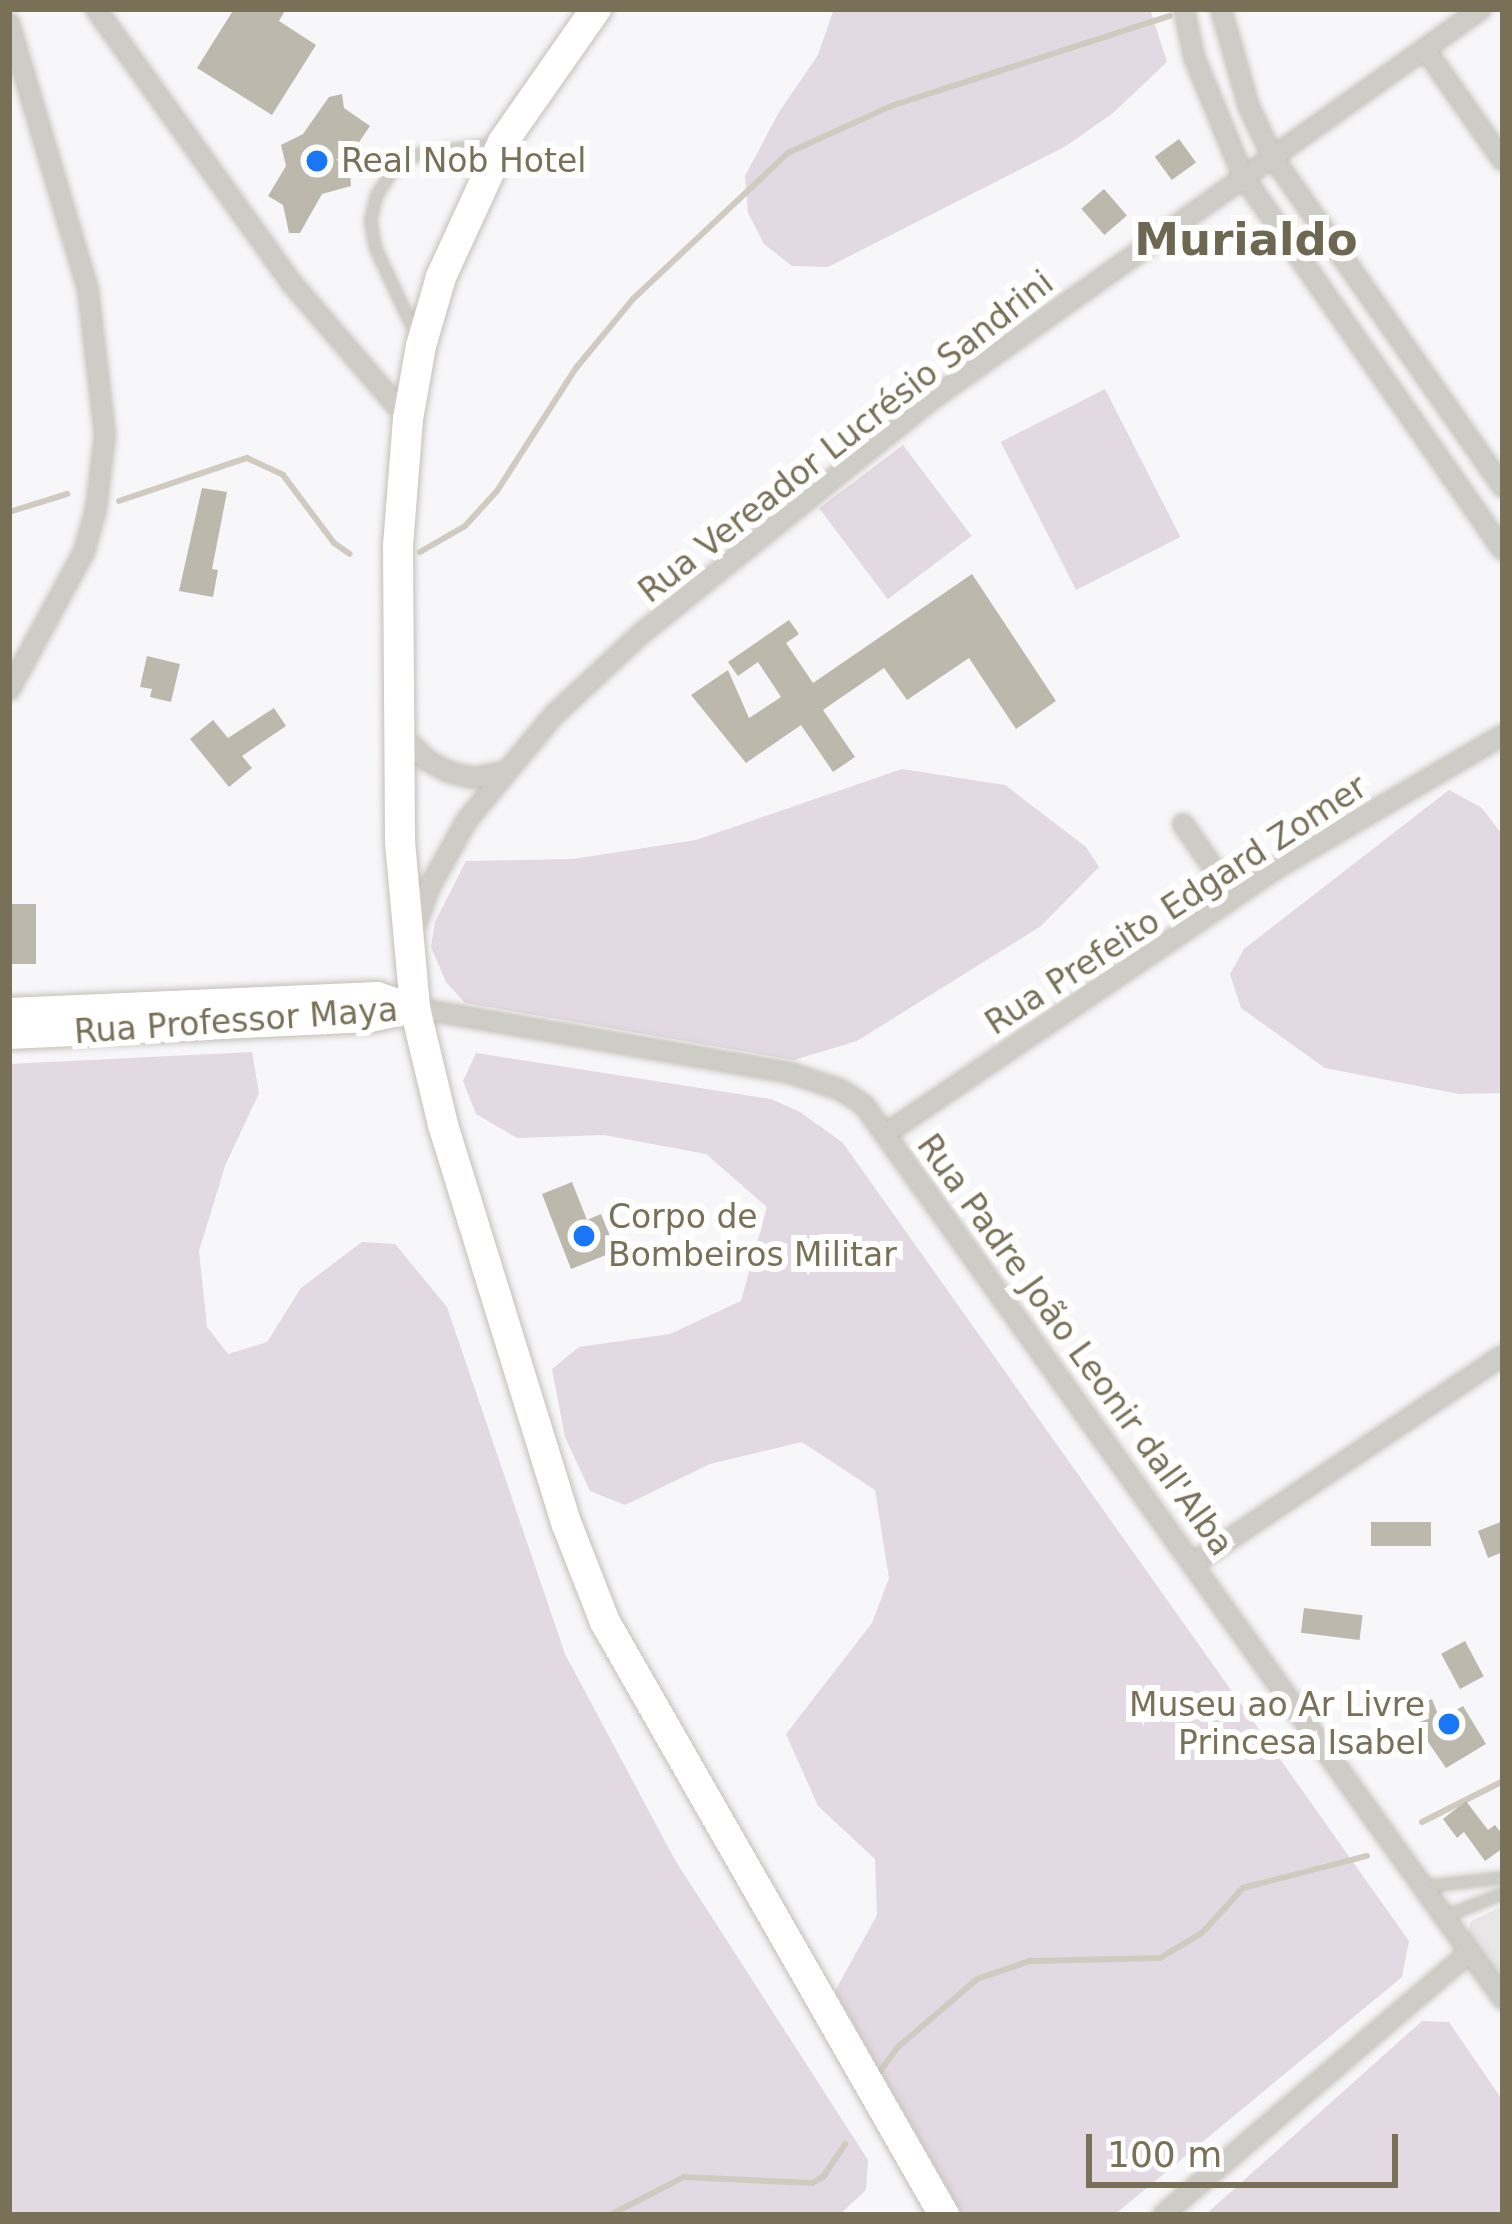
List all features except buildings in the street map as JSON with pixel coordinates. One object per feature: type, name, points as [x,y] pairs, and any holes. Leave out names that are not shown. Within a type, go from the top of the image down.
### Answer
[{"type":"main road","points":[[596,9],[502,142],[441,277],[421,346],[408,419],[398,546],[398,733],[415,1008],[442,1126],[567,1525],[605,1622],[944,2215]]},
{"type":"main road","name":"Rua Professor Maya","points":[[9,1011],[377,995],[415,1008]]},
{"type":"main road","name":"Rua Professor Maya","points":[[9,1035],[370,1018],[415,1008]]},
{"type":"street","points":[[96,9],[289,280],[408,419]]},
{"type":"street","points":[[1184,9],[1208,97],[1243,176],[1503,550]]},
{"type":"street","points":[[1221,9],[1249,107],[1272,156],[1503,487]]},
{"type":"street","name":"Rua Vereador Lucrésio Sandrini","points":[[408,949],[449,849],[505,772],[628,646],[894,428],[1481,9]]},
{"type":"street","points":[[9,22],[88,290],[105,435],[96,509],[84,553],[9,690]]},
{"type":"street","points":[[1425,49],[1503,161]]},
{"type":"street","points":[[398,733],[428,761],[449,772],[473,778],[505,772]]},
{"type":"street","name":"Rua Prefeito Edgard Zomer","points":[[887,1133],[1233,896],[1503,735]]},
{"type":"street","points":[[1183,824],[1233,896]]},
{"type":"street","name":"Rua Padre João Leonir dall'Alba","points":[[415,1008],[790,1073],[841,1090],[863,1105],[1503,1999]]},
{"type":"street","points":[[1194,1563],[1503,1354]]},
{"type":"street","points":[[1163,2215],[1470,1952]]},
{"type":"lane","points":[[421,346],[375,248],[370,221],[376,195],[392,170],[416,154],[502,142]]},
{"type":"lane","points":[[1423,1886],[1503,1877]]},
{"type":"lane","points":[[1444,1916],[1503,1893]]},
{"type":"shaded area","points":[[834,9],[1150,9],[1167,62],[1113,113],[1066,146],[828,267],[792,266],[764,244],[748,213],[745,176],[779,112],[818,55]]},
{"type":"shaded area","points":[[1105,389],[1180,537],[1076,590],[1001,442]]},
{"type":"shaded area","points":[[903,445],[972,536],[888,599],[819,508]]},
{"type":"shaded area","points":[[902,769],[1005,785],[1086,847],[1099,867],[1041,926],[857,1041],[794,1060],[465,1003],[446,982],[431,947],[435,922],[466,861],[573,859],[696,840]]},
{"type":"shaded area","points":[[1449,790],[1482,808],[1503,836],[1503,1093],[1459,1094],[1325,1068],[1241,1008],[1230,974],[1244,949]]},
{"type":"shaded area","points":[[252,1052],[259,1093],[225,1166],[199,1251],[207,1327],[228,1354],[267,1342],[301,1288],[362,1242],[395,1244],[447,1307],[565,1654],[675,1860],[868,2160],[866,2190],[839,2215],[9,2215],[9,1064]]},
{"type":"shaded area","points":[[476,1053],[771,1099],[800,1112],[843,1143],[1409,1941],[1402,1977],[1114,2215],[963,2215],[835,1991],[877,1915],[875,1859],[818,1806],[786,1734],[872,1623],[889,1578],[875,1490],[802,1442],[710,1464],[625,1505],[590,1491],[565,1437],[552,1369],[579,1347],[670,1334],[741,1301],[767,1207],[706,1154],[604,1135],[517,1138],[476,1114],[463,1081]]},
{"type":"shaded area","points":[[1503,1906],[1503,1985],[1467,1936],[1471,1921]]},
{"type":"shaded area","points":[[1422,2021],[1449,2022],[1503,2101],[1503,2215],[1205,2215]]},
{"type":"waterway","points":[[420,552],[465,526],[497,491],[576,368],[633,299],[788,153],[891,106],[1170,16]]},
{"type":"waterway","points":[[119,501],[247,458],[283,475],[334,543],[350,554]]},
{"type":"waterway","points":[[9,512],[67,494]]},
{"type":"waterway","points":[[1422,1822],[1503,1781]]},
{"type":"waterway","points":[[877,2075],[898,2047],[977,1979],[1030,1961],[1160,1958],[1202,1933],[1243,1888],[1367,1856]]},
{"type":"waterway","points":[[610,2215],[684,2177],[812,2183],[823,2177],[845,2144]]},
{"type":"place","name":"Real Nob Hotel","points":[[317,161]]},
{"type":"place","name":"Corpo de Bombeiros Militar","points":[[584,1236]]},
{"type":"place","name":"Museu ao Ar Livre Princesa Isabel","points":[[1449,1724]]},
{"type":"district","name":"Murialdo","points":[[1246,240]]}]
